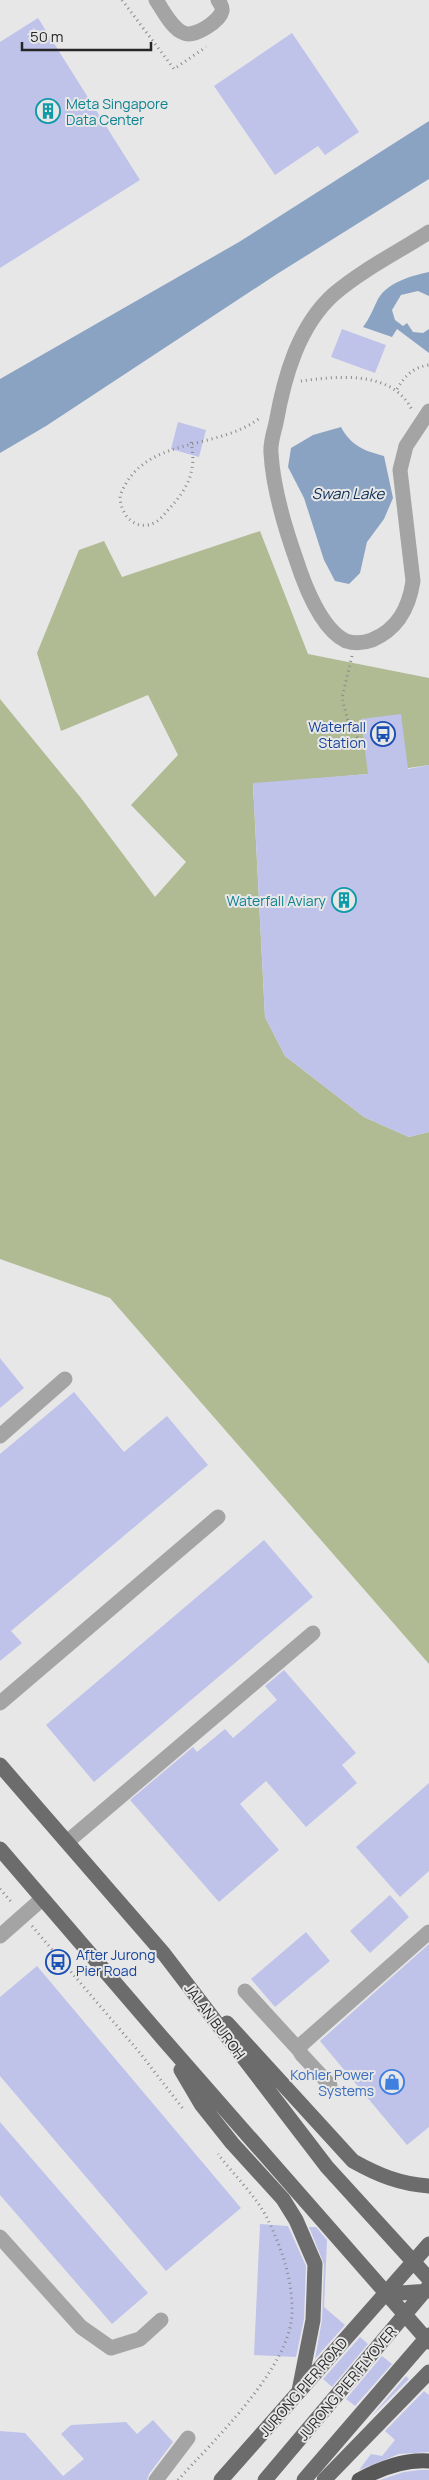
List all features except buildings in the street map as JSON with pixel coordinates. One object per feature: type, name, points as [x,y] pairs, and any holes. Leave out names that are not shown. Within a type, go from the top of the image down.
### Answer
[{"type":"highway","points":[[359,2480],[379,2469],[398,2464],[429,2461]]},
{"type":"main road","name":"JALAN BUROH","points":[[0,1764],[164,1954],[327,2167],[429,2279]]},
{"type":"main road","points":[[0,1849],[165,2041],[429,2342]]},
{"type":"main road","points":[[164,1954],[354,2161],[375,2174],[407,2184],[429,2186]]},
{"type":"main road","points":[[165,2041],[201,2104],[232,2144],[283,2199],[296,2220],[315,2264],[313,2320],[299,2391]]},
{"type":"main road","name":"JURONG PIER ROAD","points":[[220,2480],[387,2294],[429,2244]]},
{"type":"main road","name":"JURONG PIER FLYOVER","points":[[265,2480],[429,2286]]},
{"type":"main road","points":[[387,2294],[429,2291]]},
{"type":"main road","points":[[304,2480],[429,2335]]},
{"type":"main road","points":[[324,2480],[429,2372]]},
{"type":"street","points":[[156,0],[181,33],[189,35],[199,33],[220,16],[222,8],[218,0]]},
{"type":"street","points":[[429,232],[353,280],[333,295],[307,328],[283,383],[270,451],[282,520],[307,590],[320,615],[339,636],[356,643],[373,639],[395,625],[411,596],[413,581],[400,470],[406,446],[429,411]]},
{"type":"street","points":[[0,1436],[65,1379]]},
{"type":"street","points":[[2,1696],[218,1517]]},
{"type":"street","points":[[67,1842],[313,1633]]},
{"type":"street","points":[[0,1936],[42,1899]]},
{"type":"street","points":[[300,2050],[302,2044],[429,1932]]},
{"type":"street","points":[[245,1991],[330,2085]]},
{"type":"street","points":[[0,2237],[81,2327],[111,2348],[140,2339],[161,2320]]},
{"type":"street","points":[[156,2480],[188,2438]]},
{"type":"path","points":[[396,389],[405,376],[418,366],[429,364]]},
{"type":"path","points":[[283,383],[337,376],[384,383],[396,389],[407,400],[419,424]]},
{"type":"path","points":[[191,442],[194,468],[190,482],[161,519],[147,525],[140,525],[126,518],[120,504],[120,496],[136,472],[161,452],[191,442],[224,436],[254,422],[280,402]]},
{"type":"path","points":[[356,643],[342,698],[350,725],[365,748]]},
{"type":"path","points":[[0,1889],[140,2053],[188,2115]]},
{"type":"path","points":[[178,2480],[252,2399],[284,2344],[292,2314],[285,2260],[266,2216],[212,2146]]},
{"type":"green space","points":[[260,531],[308,654],[429,678],[429,765],[368,774],[253,784],[265,1017],[285,1056],[364,1117],[409,1137],[429,1132],[429,1664],[110,1298],[0,1259],[0,699],[81,798],[155,897],[186,862],[131,805],[178,755],[148,695],[61,731],[37,653],[79,550],[104,541],[122,577]]},
{"type":"water","points":[[429,121],[429,179],[277,274],[46,426],[0,453],[0,379],[239,242]]},
{"type":"water","points":[[429,272],[429,296],[418,291],[401,295],[392,310],[395,320],[403,326],[407,323],[413,332],[423,333],[429,329],[429,353],[397,329],[392,337],[363,327],[378,299],[388,288],[408,278]]},
{"type":"water","name":"Swan Lake","points":[[341,427],[349,439],[359,447],[384,456],[393,498],[384,519],[367,542],[360,573],[349,584],[335,581],[324,560],[304,498],[288,467],[291,448],[313,435]]},
{"type":"place","name":"Meta Singapore Data Center","points":[[48,111]]},
{"type":"place","name":"Waterfall Station","points":[[383,734]]},
{"type":"place","name":"Waterfall Aviary","points":[[344,900]]},
{"type":"place","name":"After Jurong Pier Road","points":[[58,1962]]},
{"type":"place","name":"Kohler Power Systems","points":[[392,2082]]}]
